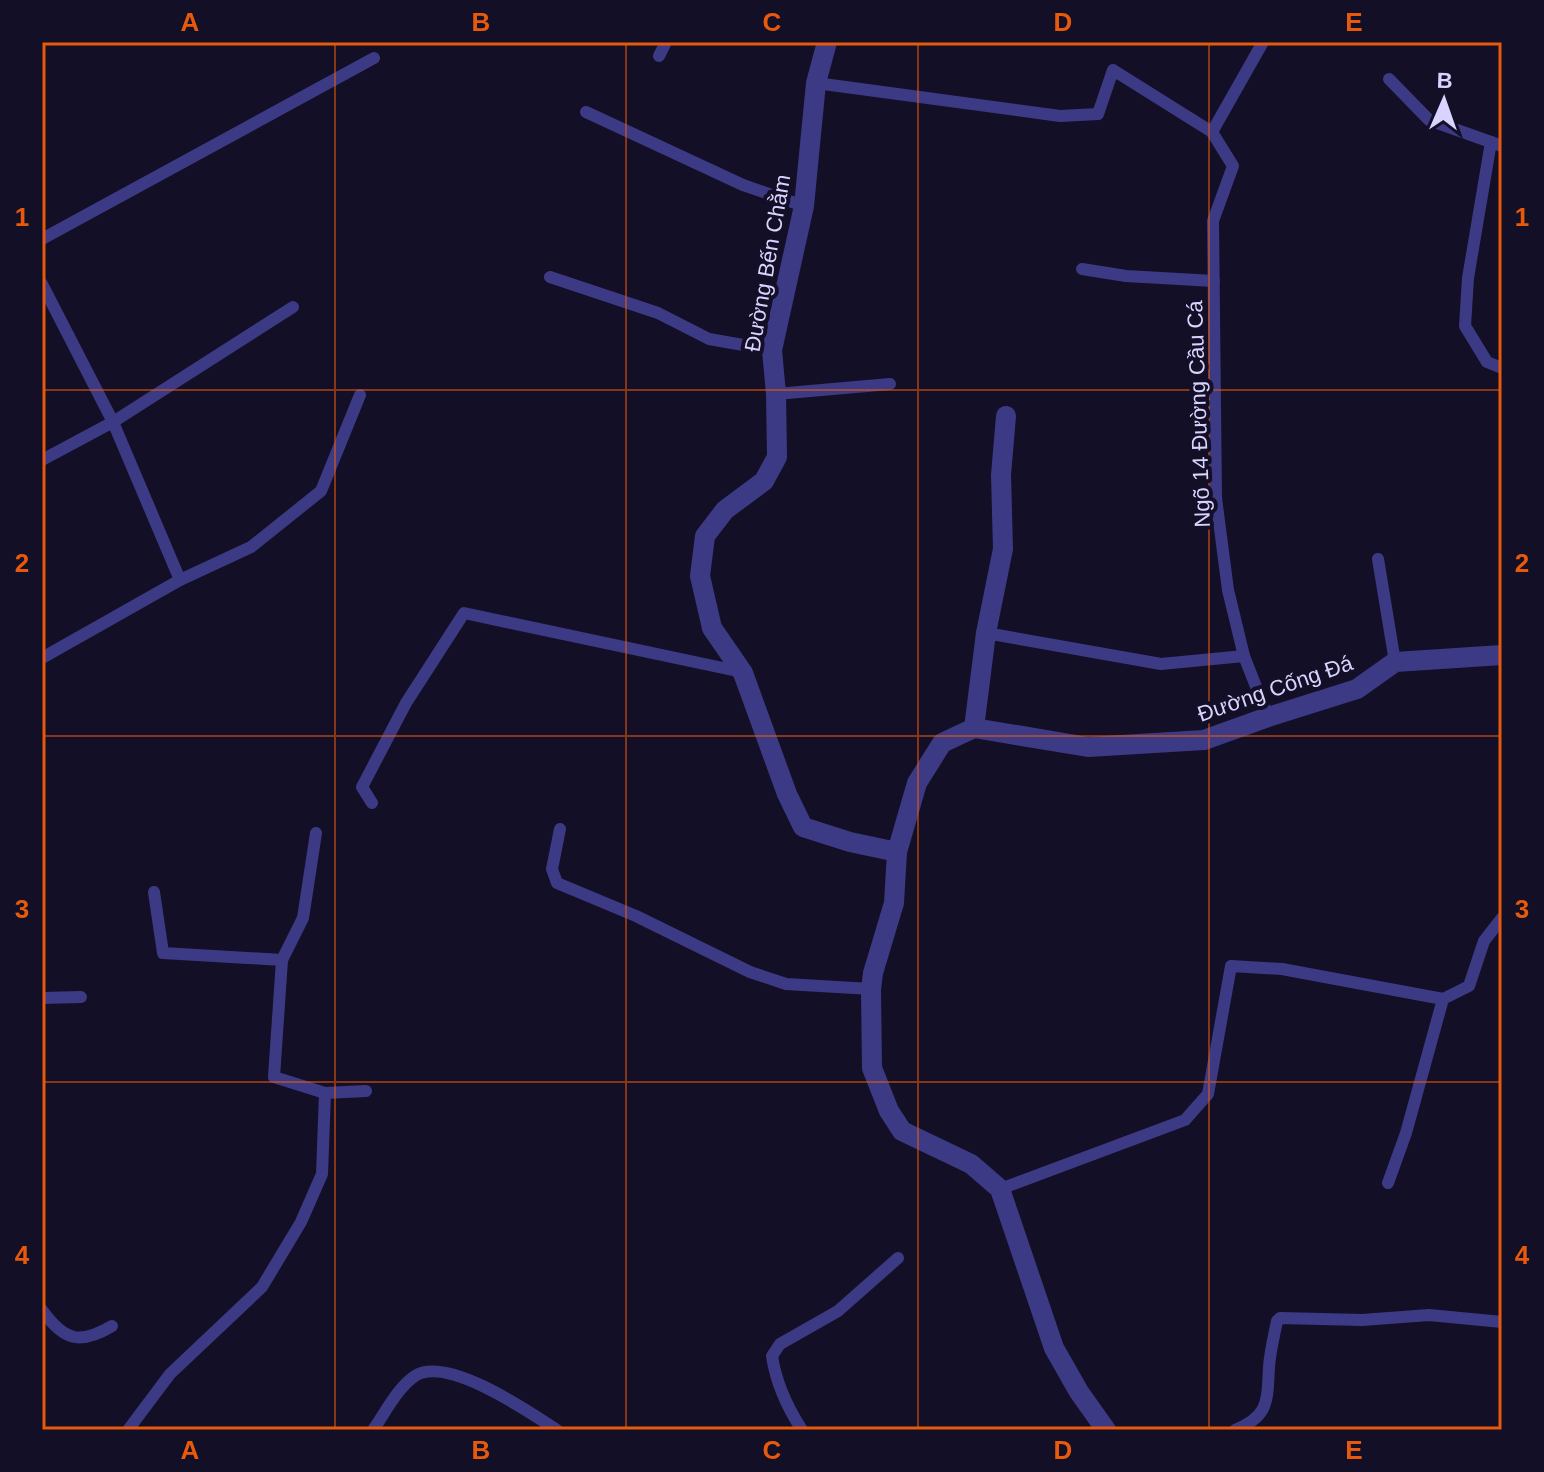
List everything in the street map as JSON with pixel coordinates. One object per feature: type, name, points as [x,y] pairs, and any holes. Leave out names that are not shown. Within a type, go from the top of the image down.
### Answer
[{"type":"street","name":"Đường Bến Chằm","points":[[827,42],[816,83],[804,206],[772,350],[777,457],[764,481],[725,510],[705,536],[700,576],[712,628],[743,673],[787,794],[803,827],[850,842],[897,852]]},
{"type":"street","points":[[1006,416],[1001,475],[1003,549],[986,633],[974,728],[942,743],[917,783],[897,852],[894,903],[873,973],[872,1068],[889,1111],[902,1131],[971,1164],[1000,1189],[1054,1348],[1079,1392],[1106,1430]]},
{"type":"street","points":[[1395,662],[1502,655]]},
{"type":"street","name":"Đường Cống Đá","points":[[974,728],[1088,747],[1204,740],[1357,689],[1395,662]]},
{"type":"lane","points":[[659,56],[666,42]]},
{"type":"lane","points":[[1212,132],[1263,42]]},
{"type":"lane","points":[[42,239],[374,58]]},
{"type":"lane","points":[[816,83],[1073,116],[1098,114],[1113,70],[1212,132],[1233,166],[1213,221],[1214,281]]},
{"type":"lane","points":[[1389,79],[1429,120],[1496,144],[1468,278],[1465,326],[1487,362],[1502,368]]},
{"type":"lane","points":[[586,112],[743,185],[804,206]]},
{"type":"lane","name":"Ngõ 14 Đường Cầu Cá","points":[[1082,269],[1126,276],[1214,281],[1216,498],[1228,590],[1244,656],[1268,717]]},
{"type":"lane","points":[[550,277],[658,313],[709,339],[772,350]]},
{"type":"lane","points":[[42,284],[113,422],[180,580]]},
{"type":"lane","points":[[42,460],[113,422],[293,307]]},
{"type":"lane","points":[[776,394],[890,384]]},
{"type":"lane","points":[[42,658],[180,580],[251,547],[321,491],[360,395]]},
{"type":"lane","points":[[1378,559],[1395,662]]},
{"type":"lane","points":[[372,803],[362,787],[406,703],[464,613],[743,673]]},
{"type":"lane","points":[[986,633],[1161,664],[1244,656]]},
{"type":"lane","points":[[560,829],[552,869],[557,883],[636,916],[750,972],[786,984],[871,989]]},
{"type":"lane","points":[[316,833],[303,918],[282,960],[274,1077],[325,1093],[366,1091]]},
{"type":"lane","points":[[154,892],[163,953],[282,960]]},
{"type":"lane","points":[[1000,1189],[1185,1120],[1208,1094],[1231,966],[1282,969],[1443,999],[1469,986],[1484,941],[1502,918]]},
{"type":"lane","points":[[42,998],[81,997]]},
{"type":"lane","points":[[1388,1183],[1406,1133],[1443,999]]},
{"type":"lane","points":[[128,1430],[170,1374],[262,1287],[301,1222],[322,1174],[325,1093]]},
{"type":"lane","points":[[802,1430],[790,1412],[774,1375],[772,1356],[780,1344],[838,1311],[898,1258]]},
{"type":"lane","points":[[42,1310],[53,1325],[70,1337],[92,1338],[112,1326]]},
{"type":"lane","points":[[1235,1430],[1255,1421],[1266,1404],[1269,1364],[1278,1319],[1362,1320],[1429,1315],[1502,1322]]},
{"type":"lane","points":[[373,1430],[415,1376],[443,1371],[472,1380],[557,1430]]}]
